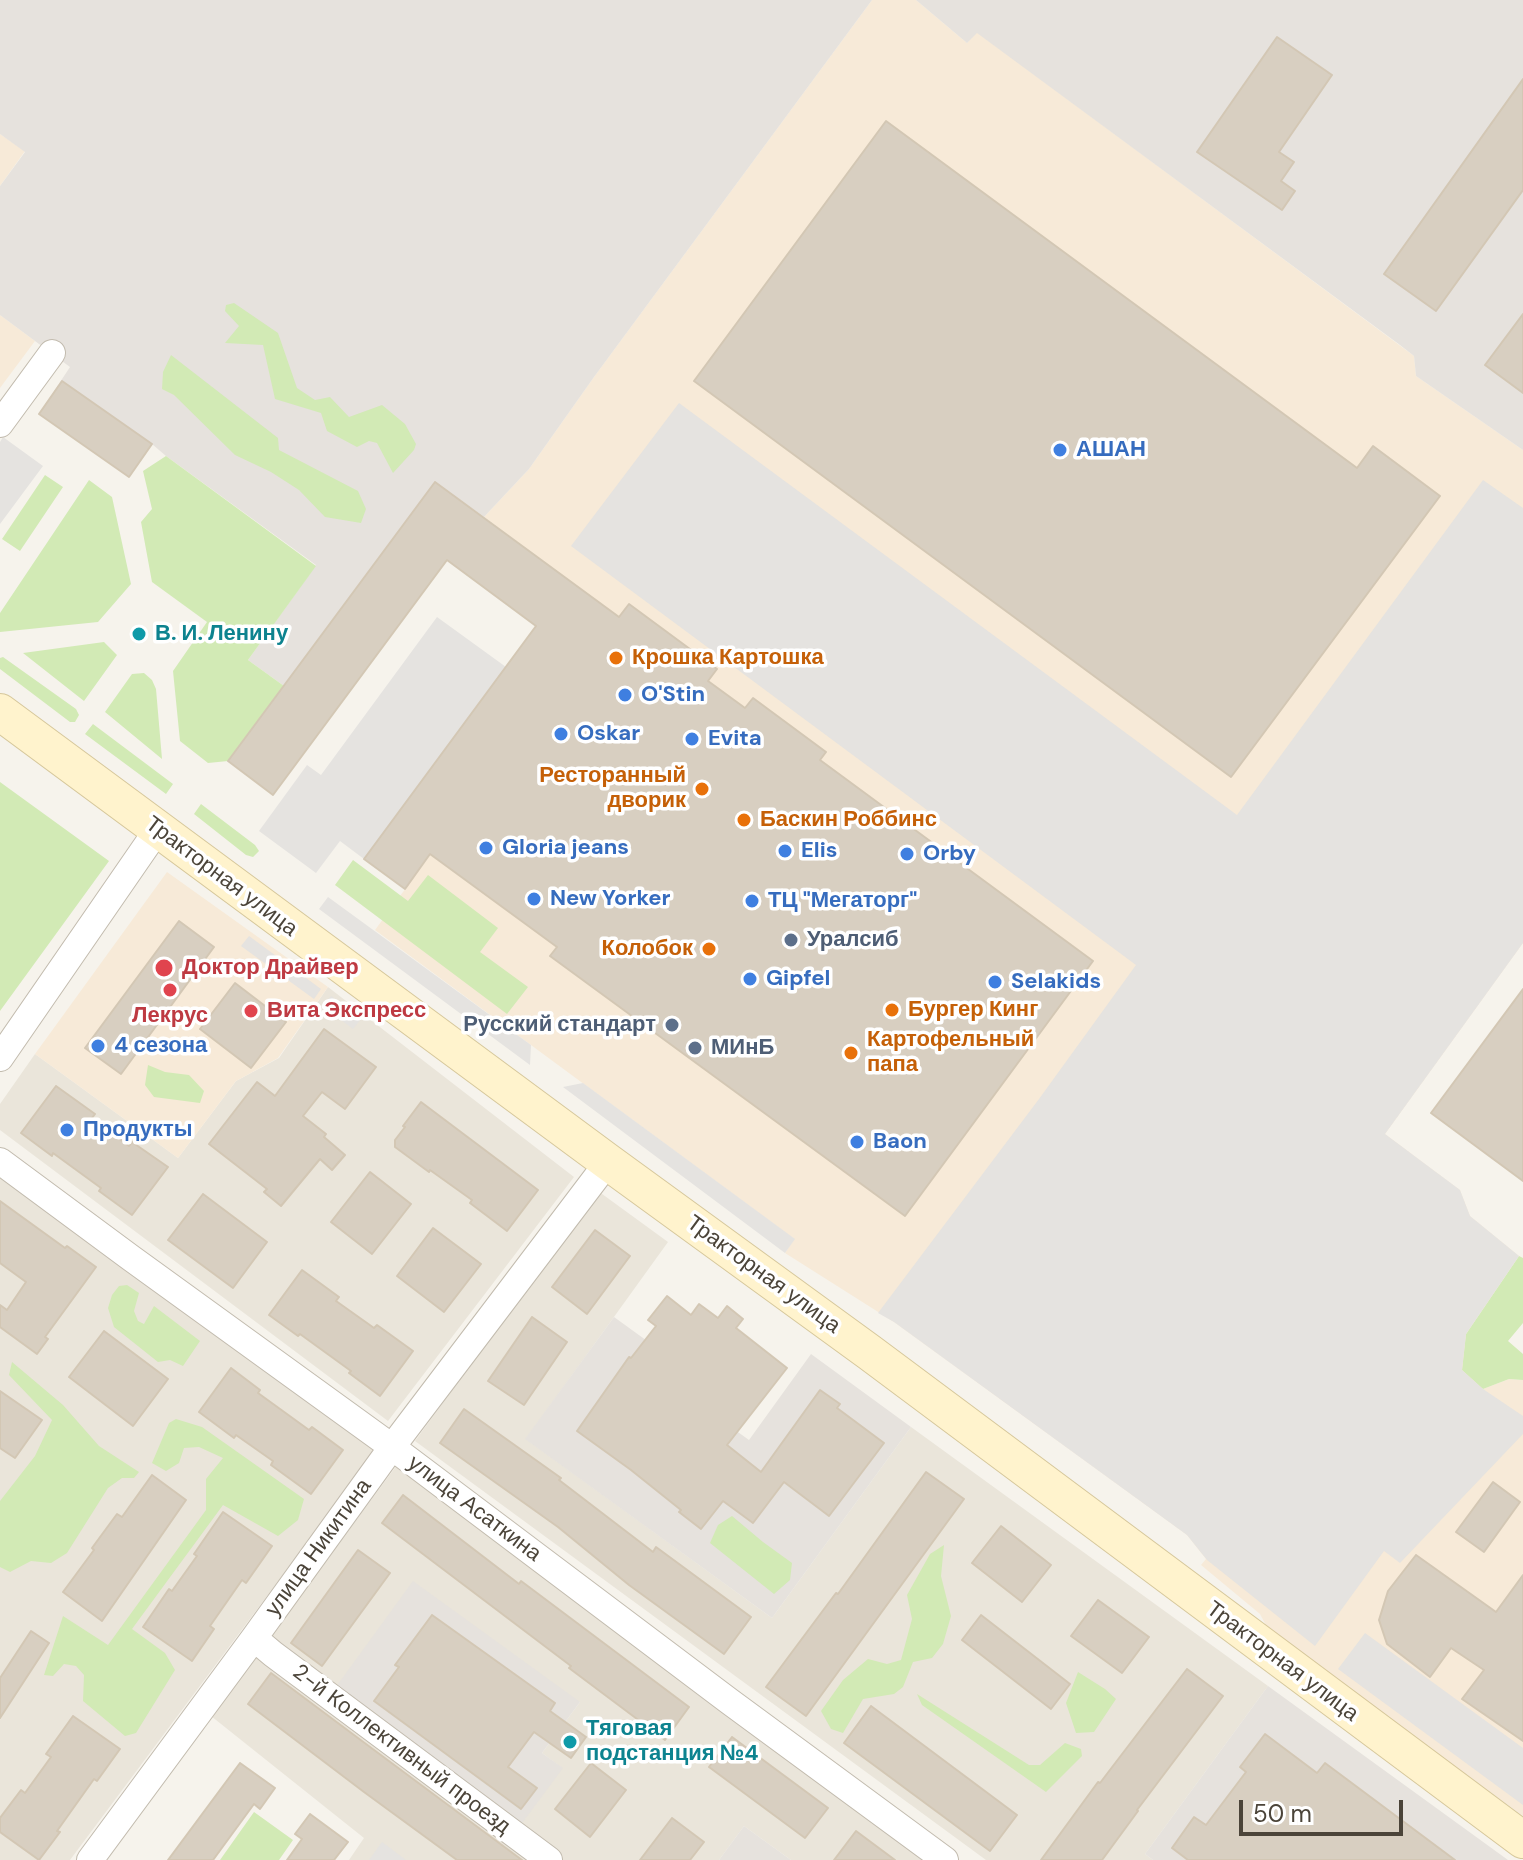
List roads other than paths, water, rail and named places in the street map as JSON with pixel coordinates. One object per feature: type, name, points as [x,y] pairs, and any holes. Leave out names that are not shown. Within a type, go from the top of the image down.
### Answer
[{"type":"main road","name":"Тракторная улица","points":[[0,712],[869,1352],[1523,1840]]},
{"type":"street","points":[[0,424],[52,353]]},
{"type":"street","points":[[0,1058],[158,829]]},
{"type":"street","name":"улица Асаткина","points":[[0,1161],[392,1447],[945,1860]]},
{"type":"street","name":"улица Никитина","points":[[90,1860],[392,1447],[608,1162]]},
{"type":"street","name":"2-й Коллективный проезд","points":[[254,1638],[549,1860]]},
{"type":"place","name":"АШАН","points":[[1060,450]]},
{"type":"place","name":"В. И. Ленину","points":[[139,634]]},
{"type":"place","name":"Крошка Картошка","points":[[616,658]]},
{"type":"place","name":"O'Stin","points":[[625,695]]},
{"type":"place","name":"Oskar","points":[[561,734]]},
{"type":"place","name":"Evita","points":[[692,739]]},
{"type":"place","name":"Ресторанный дворик","points":[[702,789]]},
{"type":"place","name":"Баскин Роббинс","points":[[744,820]]},
{"type":"place","name":"Gloria jeans","points":[[486,848]]},
{"type":"place","name":"Elis","points":[[785,851]]},
{"type":"place","name":"Orby","points":[[907,854]]},
{"type":"place","name":"New Yorker","points":[[534,899]]},
{"type":"place","name":"ТЦ \"Мегаторг\"","points":[[752,901]]},
{"type":"place","name":"Уралсиб","points":[[791,940]]},
{"type":"place","name":"Колобок","points":[[709,949]]},
{"type":"place","name":"Доктор Драйвер","points":[[164,968]]},
{"type":"place","name":"Gipfel","points":[[750,979]]},
{"type":"place","name":"Selakids","points":[[995,982]]},
{"type":"place","name":"Лекрус","points":[[170,990]]},
{"type":"place","name":"Бургер Кинг","points":[[892,1010]]},
{"type":"place","name":"Вита Экспресс","points":[[251,1011]]},
{"type":"place","name":"Русский стандарт","points":[[672,1025]]},
{"type":"place","name":"4 сезона","points":[[98,1046]]},
{"type":"place","name":"МИнБ","points":[[695,1048]]},
{"type":"place","name":"Картофельный папа","points":[[851,1053]]},
{"type":"place","name":"Продукты","points":[[67,1130]]},
{"type":"place","name":"Baon","points":[[857,1142]]},
{"type":"place","name":"Тяговая подстанция №4","points":[[570,1742]]}]
